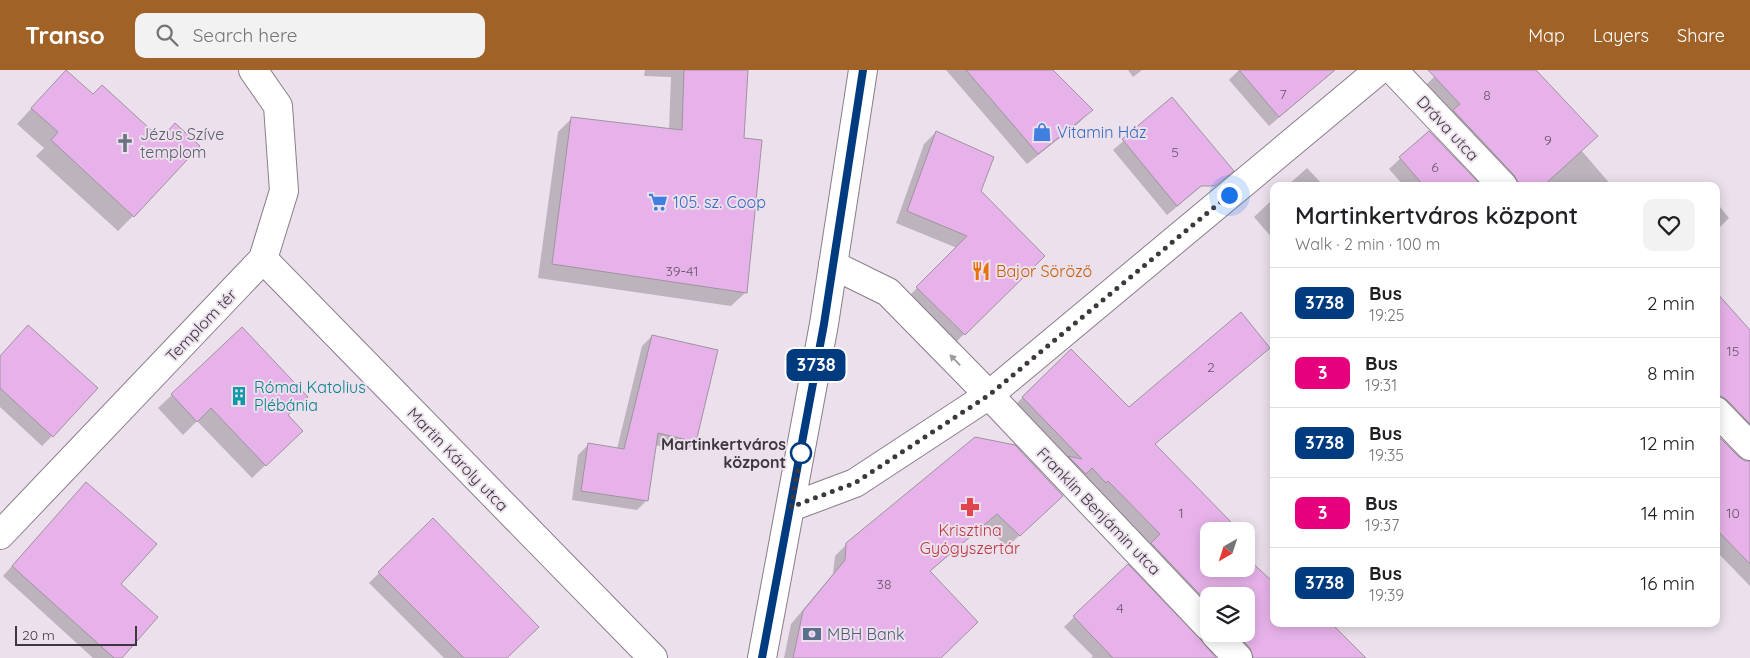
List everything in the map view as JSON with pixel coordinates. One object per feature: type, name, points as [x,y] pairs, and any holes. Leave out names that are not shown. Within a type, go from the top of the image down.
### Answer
[{"type":"street","name":"Templom tér","points":[[0,535],[263,259],[284,192],[278,106],[253,70]]},
{"type":"street","points":[[762,658],[791,507],[833,265],[863,70]]},
{"type":"street","points":[[791,507],[855,483],[989,395],[1379,70]]},
{"type":"street","name":"Dráva utca","points":[[1393,70],[1499,182]]},
{"type":"street","name":"Martin Károly utca","points":[[263,259],[653,658]]},
{"type":"street","name":"Franklin Benjámin utca","points":[[833,265],[888,292],[989,395],[1200,618]]},
{"type":"street","points":[[1720,415],[1750,446]]},
{"type":"street","points":[[1223,642],[1238,658]]},
{"type":"building","name":"Jézus Szíve templom","points":[[66,70],[93,94],[102,85],[161,139],[175,123],[200,146],[134,217],[51,140],[58,132],[31,108]]},
{"type":"building","name":"105. sz. Coop","points":[[684,70],[748,70],[744,138],[762,140],[747,293],[552,264],[571,117],[682,130]]},
{"type":"building","name":"Vitamin Ház","points":[[966,70],[1053,70],[1093,110],[1038,154]]},
{"type":"building","points":[[1239,70],[1335,70],[1279,117]]},
{"type":"building","points":[[1428,70],[1536,70],[1598,136],[1547,182],[1518,182],[1514,175],[1453,110],[1460,104]]},
{"type":"building","points":[[1172,97],[1234,171],[1215,186],[1201,186],[1177,206],[1122,139]]},
{"type":"building","points":[[936,131],[994,157],[981,191],[1045,256],[965,335],[916,287],[967,236],[907,211]]},
{"type":"building","points":[[1429,131],[1478,182],[1421,182],[1399,157]]},
{"type":"building","points":[[1720,296],[1750,330],[1750,424],[1721,396]]},
{"type":"building","points":[[1241,312],[1270,348],[1155,444],[1231,522],[1200,522],[1200,578],[1255,578],[1255,565],[1270,579],[1270,627],[1335,627],[1366,658],[1253,658],[1250,648],[1244,642],[1255,642],[1255,587],[1200,587],[1200,595],[1151,543],[1160,534],[1108,481],[1106,483],[1092,468],[1086,474],[1068,456],[1082,459],[1022,397],[1071,349],[1129,407]]},
{"type":"building","points":[[28,325],[98,388],[53,437],[0,388],[0,356]]},
{"type":"building","name":"Római Katolius Plébánia","points":[[242,327],[308,397],[288,415],[303,431],[266,466],[211,408],[197,422],[171,394]]},
{"type":"building","points":[[652,335],[718,350],[696,442],[658,433],[648,501],[581,491],[588,443],[624,449]]},
{"type":"building","points":[[975,437],[1015,445],[1063,496],[1020,536],[997,514],[930,571],[978,622],[941,658],[793,658],[803,611],[845,560],[846,543]]},
{"type":"building","points":[[1720,438],[1739,457],[1745,461],[1750,461],[1750,564],[1720,533]]},
{"type":"building","points":[[86,482],[157,544],[121,584],[158,617],[122,658],[114,658],[12,566]]},
{"type":"building","points":[[433,518],[539,627],[507,658],[464,658],[378,572]]},
{"type":"building","points":[[1128,564],[1216,658],[1113,658],[1073,616]]},
{"type":"bus line","name":"3738","points":[[762,658],[824,324],[863,70]]},
{"type":"place","name":"Vitamin Ház","points":[[1042,132]]},
{"type":"place","name":"Jézus Szíve templom","points":[[125,143]]},
{"type":"place","name":"105. sz. Coop","points":[[658,202]]},
{"type":"place","name":"Bajor Söröző","points":[[981,271]]},
{"type":"place","name":"Római Katolius Plébánia","points":[[239,396]]},
{"type":"place","name":"Martinkertváros központ","points":[[801,453]]},
{"type":"place","name":"Krisztina Gyógyszertár","points":[[970,507]]},
{"type":"place","name":"MBH Bank","points":[[812,634]]},
{"type":"route","points":[[801,453],[791,507],[855,483],[989,395],[1229,195]]}]
